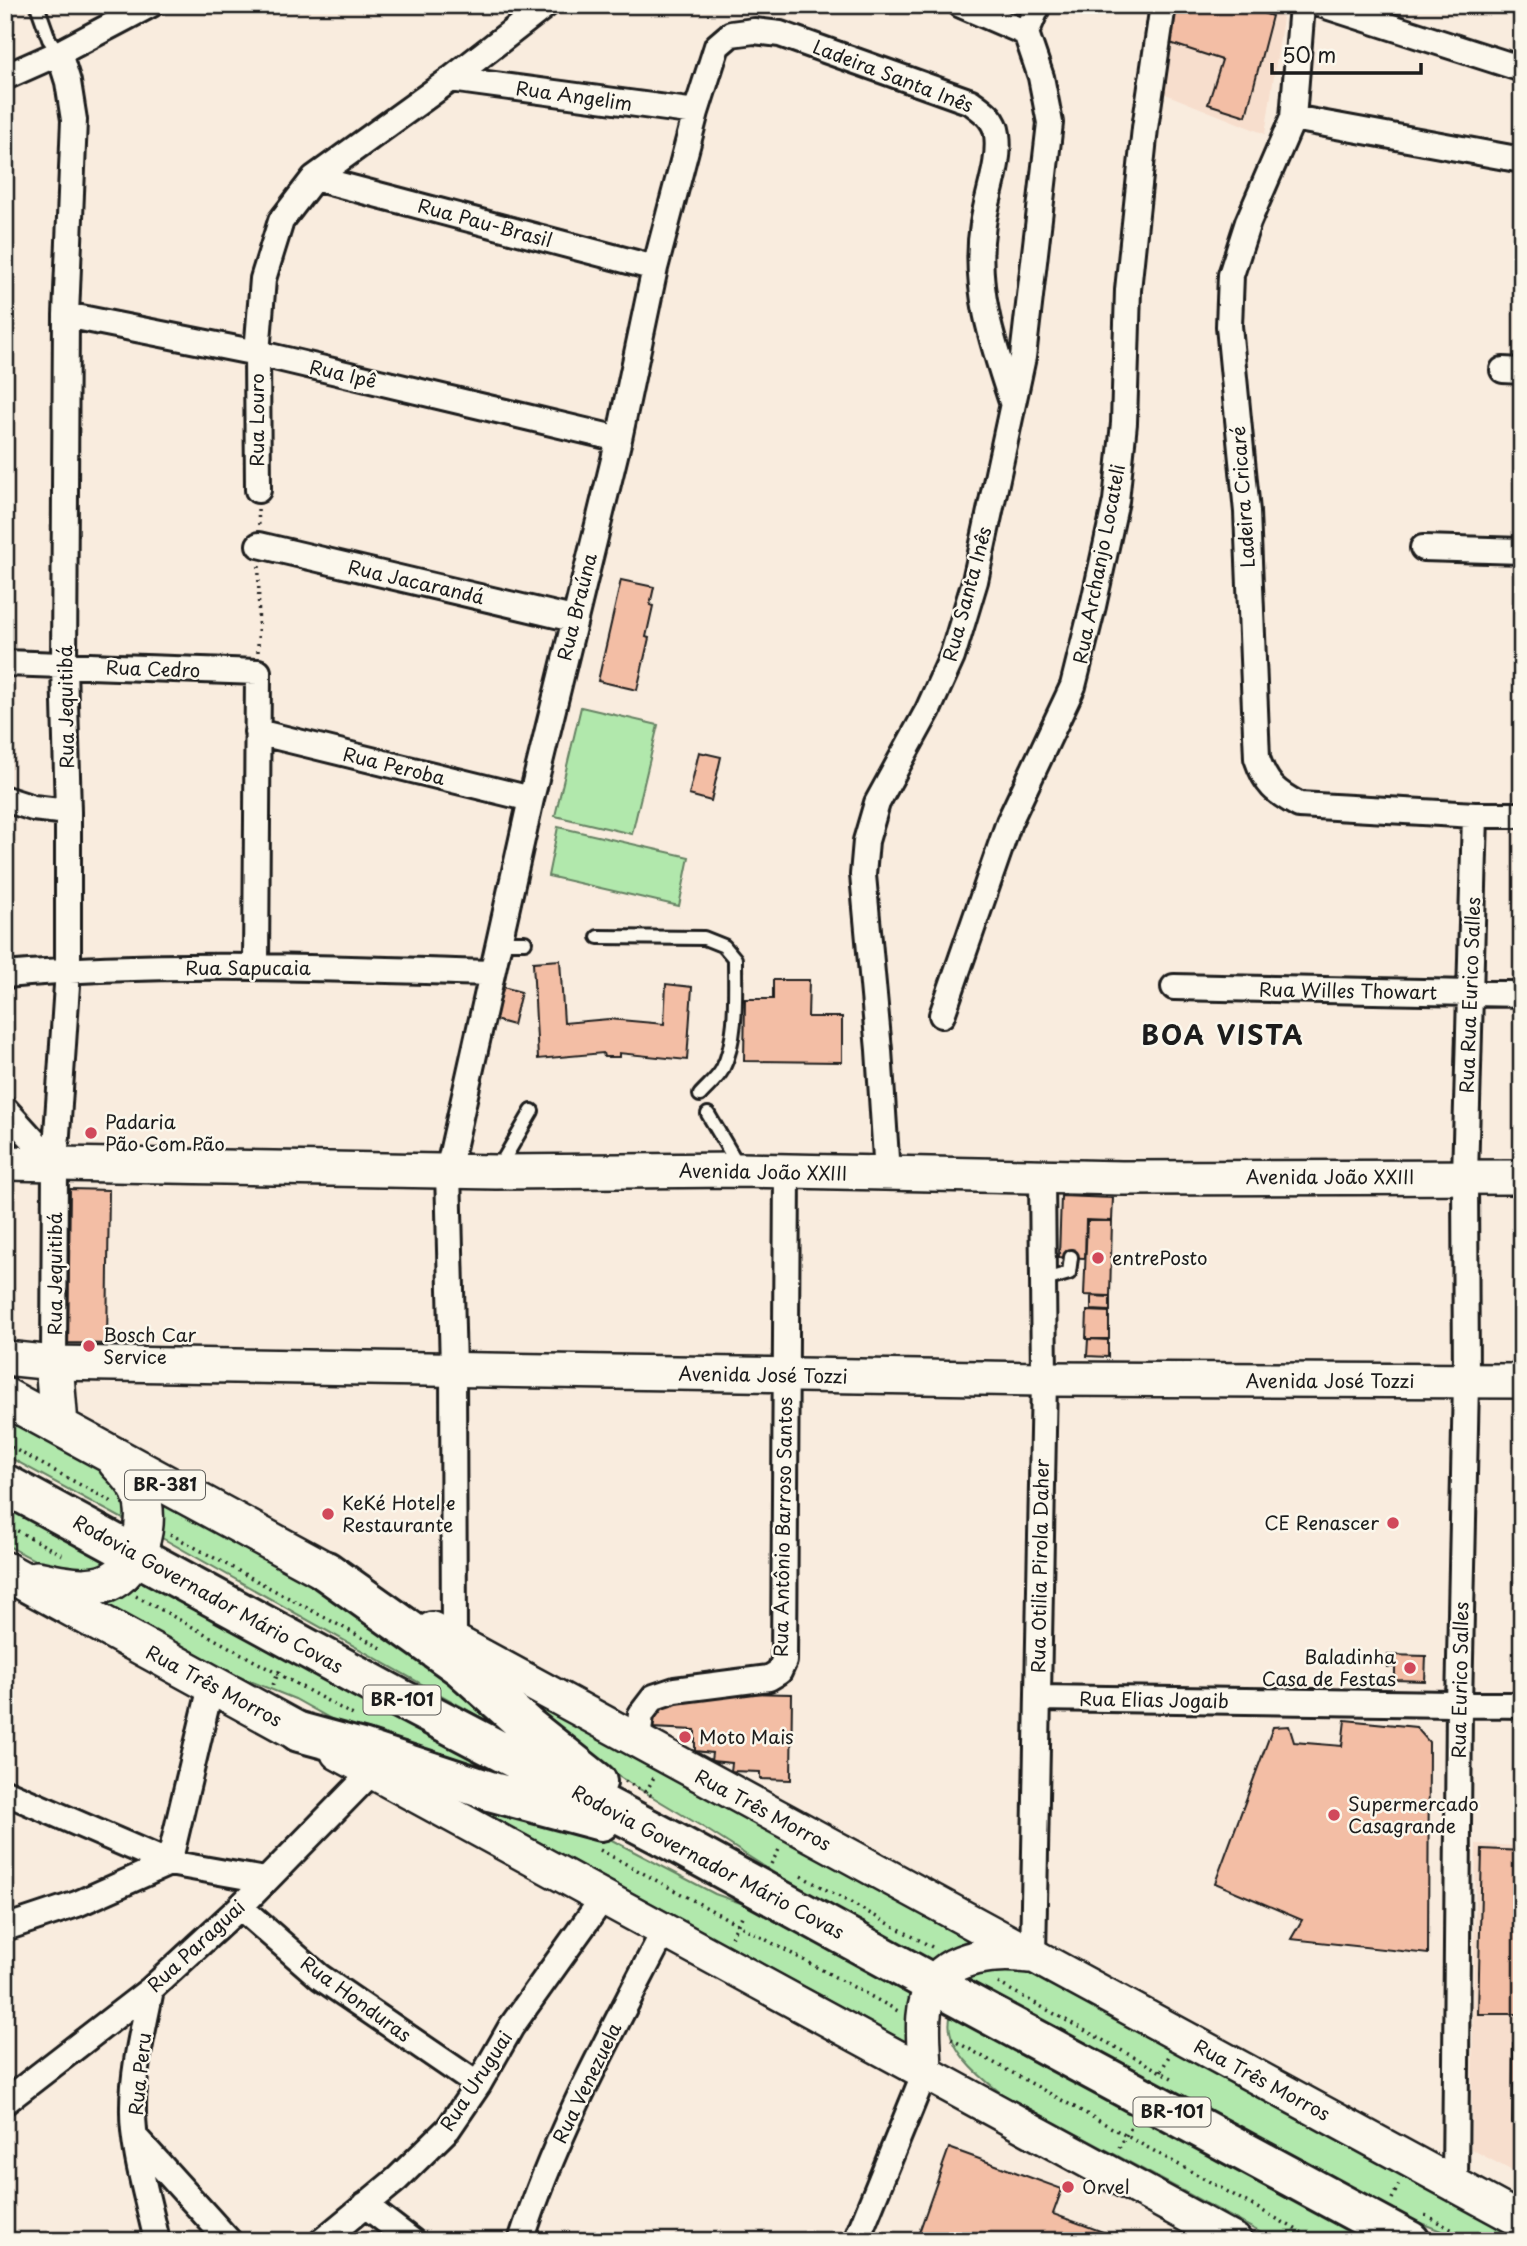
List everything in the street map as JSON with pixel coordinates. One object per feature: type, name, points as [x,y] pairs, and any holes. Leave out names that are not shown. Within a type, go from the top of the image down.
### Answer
[{"type":"highway","name":"Rodovia Governador Mário Covas","points":[[5,1483],[395,1696],[670,1840],[1410,2241]]},
{"type":"highway","points":[[327,1572],[461,1667],[529,1728],[670,1840]]},
{"type":"highway","points":[[299,1732],[362,1749],[493,1792],[670,1840]]},
{"type":"main road","points":[[54,1363],[59,1425]]},
{"type":"main road","name":"Rua Três Morros","points":[[5,1397],[327,1572]]},
{"type":"main road","points":[[7,1572],[79,1587],[93,1587],[110,1582],[124,1571],[136,1554],[144,1520],[140,1493],[129,1474],[110,1456]]},
{"type":"main road","name":"Rua Três Morros","points":[[7,1572],[299,1732]]},
{"type":"street","points":[[5,77],[59,53],[150,5]]},
{"type":"street","name":"Rua Louro","points":[[258,490],[257,354],[263,279],[281,221],[314,178],[451,79],[546,5]]},
{"type":"street","points":[[961,5],[1026,33],[1038,5]]},
{"type":"street","name":"Rua Archanjo Locateli","points":[[942,1015],[1009,822],[1073,686],[1116,501],[1124,424],[1128,290],[1145,128],[1163,5]]},
{"type":"street","name":"Ladeira Cricaré","points":[[1302,5],[1293,118],[1248,222],[1231,275],[1230,288],[1229,326],[1247,512],[1257,758],[1264,778],[1279,794],[1300,805],[1475,815],[1522,815]]},
{"type":"street","points":[[1323,5],[1522,69]]},
{"type":"street","name":"Ladeira Santa Inês","points":[[717,46],[731,34],[754,31],[780,34],[971,102],[991,117],[997,133],[997,155],[982,226],[979,275],[992,343],[1012,402]]},
{"type":"street","name":"Rua Santa Inês","points":[[887,1174],[863,875],[866,841],[877,803],[928,710],[952,657],[975,581],[1023,357],[1050,123],[1041,77],[1026,33]]},
{"type":"street","name":"Rua Braúna","points":[[454,1641],[453,1368],[448,1171],[573,619],[619,439],[655,268],[696,112],[717,46]]},
{"type":"street","name":"Rua Jequitibá","points":[[54,1363],[55,1164],[68,970],[64,666],[66,315],[74,120],[68,82],[59,53]]},
{"type":"street","name":"Rua Angelim","points":[[451,79],[696,112]]},
{"type":"street","points":[[1293,118],[1522,160]]},
{"type":"street","name":"Rua Pau-Brasil","points":[[314,178],[655,268]]},
{"type":"street","name":"Rua Ipê","points":[[66,315],[257,354],[619,439]]},
{"type":"street","name":"Rua Jacarandá","points":[[259,545],[573,619]]},
{"type":"street","points":[[1423,548],[1522,551]]},
{"type":"street","name":"Rua Cedro","points":[[5,663],[258,673]]},
{"type":"street","points":[[256,966],[258,673]]},
{"type":"street","name":"Rua Peroba","points":[[257,732],[531,799]]},
{"type":"street","points":[[5,799],[33,808],[68,812]]},
{"type":"street","name":"Rua Rua Eurico Salles","points":[[1465,1176],[1475,815]]},
{"type":"street","name":"Rua Sapucaia","points":[[5,975],[68,970],[256,966],[491,973]]},
{"type":"street","name":"Rua Willes Thowart","points":[[1174,987],[1522,994]]},
{"type":"street","points":[[5,1109],[55,1164]]},
{"type":"street","name":"Avenida João XXIII","points":[[6,1162],[496,1172],[741,1170],[1118,1183],[1522,1177]]},
{"type":"street","name":"Rua Antônio Barroso Santos","points":[[638,1742],[641,1714],[654,1697],[675,1690],[769,1678],[779,1672],[784,1661],[787,1172]]},
{"type":"street","name":"Rua Eurico Salles","points":[[1455,2183],[1459,1704],[1466,1381],[1465,1176]]},
{"type":"street","name":"Rua Otilia Pirola Daher","points":[[1032,1956],[1048,1180]]},
{"type":"street","name":"Avenida José Tozzi","points":[[5,1358],[54,1363],[1044,1379],[1522,1381]]},
{"type":"street","name":"Rua Três Morros","points":[[327,1572],[1522,2221]]},
{"type":"street","points":[[169,1863],[211,1686]]},
{"type":"street","name":"Rua Elias Jogaib","points":[[1038,1698],[1522,1705]]},
{"type":"street","name":"Rua Três Morros","points":[[299,1732],[1235,2241]]},
{"type":"street","name":"Rua Paraguai","points":[[5,2102],[151,1989],[240,1907],[372,1772]]},
{"type":"street","points":[[5,1792],[169,1863],[265,1880]]},
{"type":"street","points":[[5,1928],[77,1904],[169,1863]]},
{"type":"street","name":"Rua Uruguai","points":[[321,2241],[397,2179],[448,2129],[478,2085],[511,2026],[603,1898]]},
{"type":"street","name":"Rua Honduras","points":[[240,1907],[320,1977],[478,2085]]},
{"type":"street","name":"Rua Venezuela","points":[[521,2241],[537,2190],[567,2120],[664,1931]]},
{"type":"street","points":[[856,2241],[925,2073],[923,2025],[933,1984],[968,1959],[992,1954],[1032,1956]]},
{"type":"street","name":"Rua Peru","points":[[151,1989],[135,2079],[133,2108],[135,2137],[157,2241]]},
{"type":"street","points":[[135,2137],[229,2241]]},
{"type":"street","points":[[365,2205],[412,2241]]},
{"type":"lane","points":[[37,5],[41,22],[59,53]]},
{"type":"lane","points":[[598,937],[704,938],[724,946],[735,959],[735,1006],[727,1056],[721,1072],[700,1095]]},
{"type":"lane","points":[[498,942],[525,942]]},
{"type":"lane","points":[[496,1172],[532,1111]]},
{"type":"lane","points":[[708,1114],[741,1170]]},
{"type":"lane","points":[[1045,1280],[1069,1273],[1071,1257]]},
{"type":"path","name":"Rua Louro","points":[[258,490],[258,673]]},
{"type":"path","points":[[5,1524],[64,1556]]},
{"type":"path","points":[[110,1582],[356,1717]]},
{"type":"path","points":[[591,1845],[1317,2241]]},
{"type":"shaded area","points":[[1169,5],[1263,5],[1276,10],[1283,18],[1265,134],[1158,91]]},
{"type":"shaded area","points":[[1476,1844],[1522,1846],[1522,2176],[1471,2149]]},
{"type":"green space","points":[[581,707],[658,725],[632,834],[555,816]]},
{"type":"green space","points":[[558,827],[689,857],[679,906],[548,876]]},
{"type":"green space","points":[[5,1404],[108,1460],[134,1525],[5,1455]]},
{"type":"green space","points":[[158,1499],[378,1618],[551,1757],[155,1534]]},
{"type":"green space","points":[[5,1503],[114,1562],[97,1573],[85,1576],[49,1567],[25,1555],[5,1544]]},
{"type":"green space","points":[[134,1572],[559,1803],[360,1735],[295,1699],[225,1671],[90,1597]]},
{"type":"green space","points":[[448,1645],[982,1935],[930,1962],[779,1876],[553,1737]]},
{"type":"green space","points":[[411,1772],[585,1826],[715,1894],[755,1908],[912,1994],[908,2043]]},
{"type":"green space","points":[[1013,1965],[1522,2230],[1522,2241],[1466,2241],[1391,2211],[965,1984],[976,1972]]},
{"type":"green space","points":[[951,2014],[1369,2241],[1276,2241],[1002,2094],[964,2059],[952,2037],[949,2026]]},
{"type":"building","points":[[1178,5],[1238,5],[1272,16],[1246,116],[1208,104],[1222,60],[1167,42]]},
{"type":"building","points":[[621,580],[654,587],[646,637],[649,638],[637,690],[598,681]]},
{"type":"building","points":[[699,752],[721,757],[711,801],[689,795]]},
{"type":"building","points":[[560,960],[564,1023],[609,1019],[664,1024],[666,984],[692,987],[687,1060],[619,1053],[619,1057],[604,1057],[603,1053],[538,1059],[533,962]]},
{"type":"building","points":[[773,980],[809,980],[808,1017],[842,1017],[842,1062],[744,1061],[745,999],[773,999]]},
{"type":"building","points":[[503,987],[521,992],[513,1025],[495,1020]]},
{"type":"building","points":[[70,1189],[109,1190],[107,1344],[68,1343]]},
{"type":"building","points":[[1061,1196],[1113,1198],[1112,1221],[1086,1220],[1085,1258],[1059,1257]]},
{"type":"building","name":"entrePosto","points":[[1087,1221],[1112,1221],[1110,1296],[1084,1295]]},
{"type":"building","points":[[1091,1296],[1110,1297],[1110,1311],[1091,1310]]},
{"type":"building","points":[[1087,1311],[1109,1312],[1109,1339],[1086,1339]]},
{"type":"building","points":[[1088,1339],[1108,1340],[1108,1357],[1087,1356]]},
{"type":"building","name":"Baladinha Casa de Festas","points":[[1388,1655],[1426,1656],[1425,1681],[1395,1680],[1395,1667],[1388,1667]]},
{"type":"building","points":[[747,1693],[792,1694],[791,1780],[760,1779],[760,1772],[731,1771],[732,1763],[711,1761],[712,1753],[695,1751],[695,1730],[651,1728],[660,1706]]},
{"type":"building","name":"Supermercado Casagrande","points":[[1345,1720],[1416,1727],[1429,1742],[1428,1954],[1291,1939],[1302,1920],[1215,1883],[1273,1727],[1289,1726],[1294,1742],[1342,1746]]},
{"type":"building","points":[[1482,1849],[1522,1851],[1522,2014],[1478,2014]]},
{"type":"building","points":[[1513,2043],[1522,2043],[1522,2128],[1512,2123]]},
{"type":"building","points":[[949,2148],[1062,2189],[1053,2214],[1128,2241],[916,2241]]},
{"type":"building","points":[[1522,2149],[1522,2170],[1516,2167]]},
{"type":"place","name":"Padaria Pão Com Pão","points":[[91,1133]]},
{"type":"place","name":"entrePosto","points":[[1098,1258]]},
{"type":"place","name":"Bosch Car Service","points":[[89,1346]]},
{"type":"place","name":"KeKé Hotel e Restaurante","points":[[328,1514]]},
{"type":"place","name":"CE Renascer","points":[[1393,1523]]},
{"type":"place","name":"Baladinha Casa de Festas","points":[[1410,1668]]},
{"type":"place","name":"Moto Mais","points":[[685,1737]]},
{"type":"place","name":"Supermercado Casagrande","points":[[1334,1815]]},
{"type":"place","name":"Orvel","points":[[1068,2187]]},
{"type":"district","name":"BOA VISTA","points":[[1223,1036]]}]
